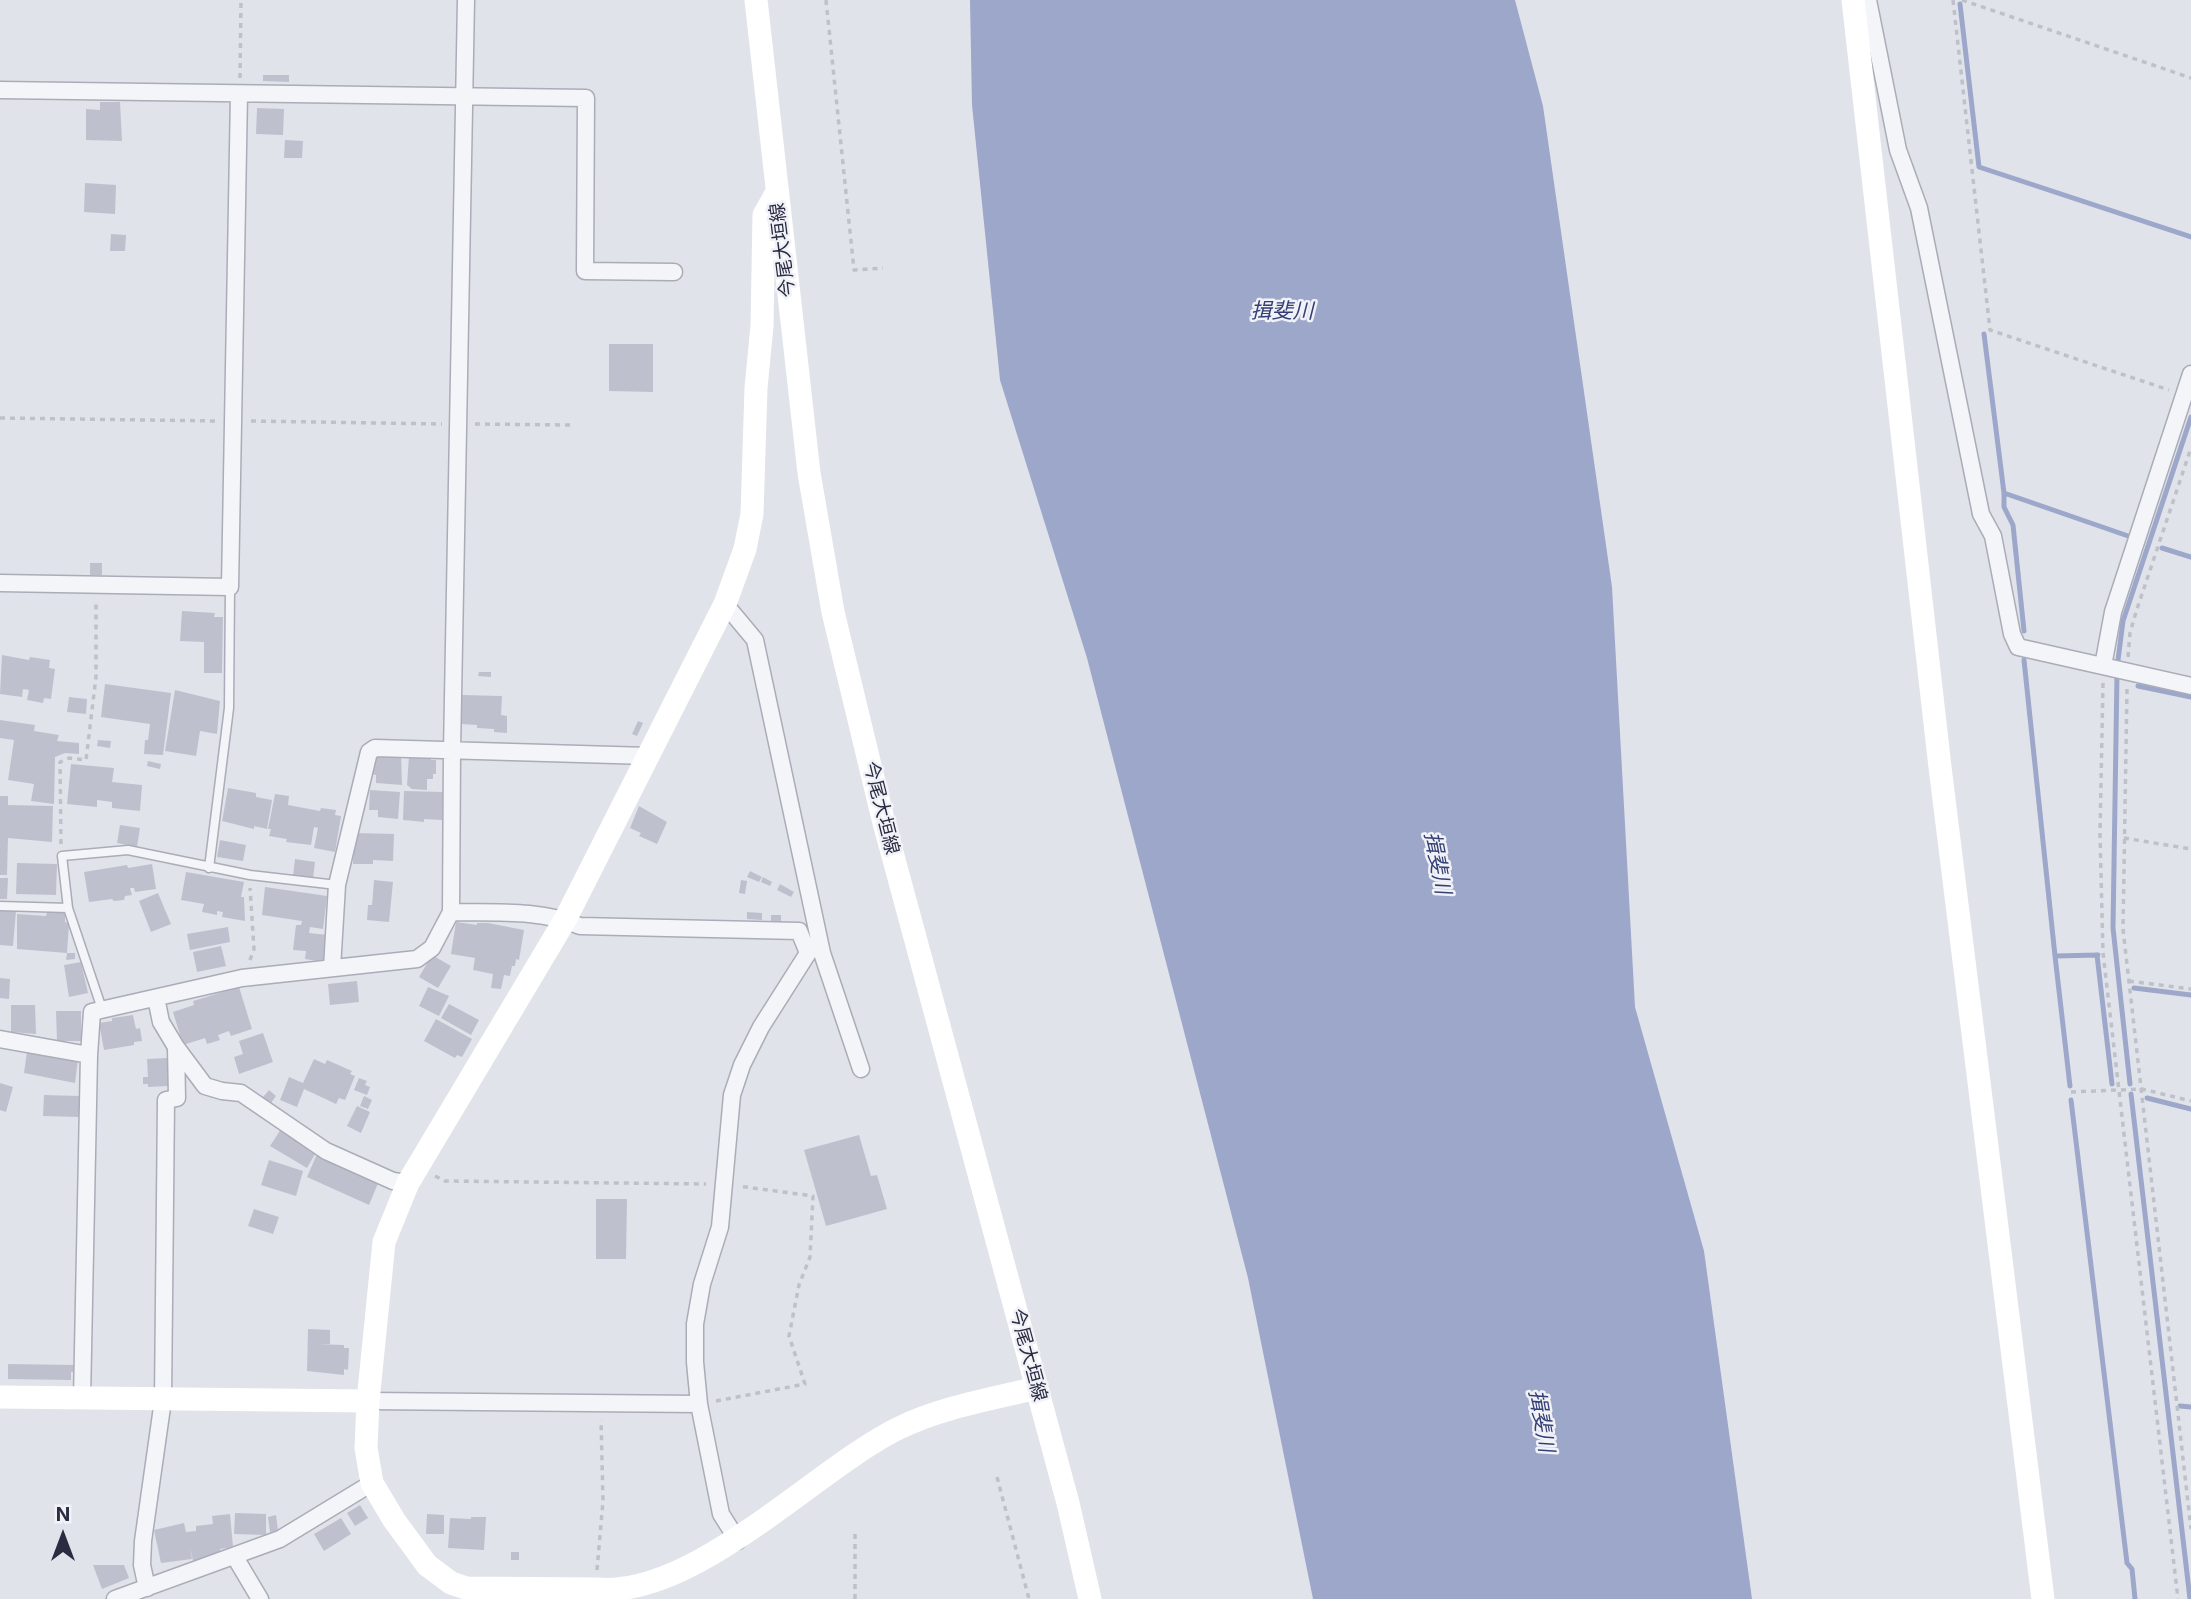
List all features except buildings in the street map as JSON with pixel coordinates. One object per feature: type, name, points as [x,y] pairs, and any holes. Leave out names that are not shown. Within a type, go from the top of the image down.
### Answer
[{"type":"street","points":[[82,1399],[92,1012],[242,978],[417,959],[432,948],[451,912],[466,0]]},
{"type":"street","name":"今尾大垣線","points":[[756,0],[809,473],[833,612],[883,819],[1068,1503],[1090,1599]]},
{"type":"street","points":[[1853,0],[1940,767],[2043,1599]]},
{"type":"street","points":[[1868,0],[1898,150],[1919,208],[1981,514],[1993,537],[2012,634],[2018,647],[2191,686]]},
{"type":"street","points":[[0,90],[586,98],[585,271],[674,272]]},
{"type":"street","points":[[0,583],[230,587],[239,94]]},
{"type":"street","points":[[776,192],[764,215],[762,326],[756,388],[752,514],[745,549],[725,604],[565,920],[413,1176],[384,1242],[368,1401],[366,1448],[372,1483],[394,1520],[427,1565],[466,1593],[596,1589],[611,1592],[660,1583],[696,1567],[738,1541],[873,1443],[898,1428],[945,1411],[1037,1388]]},
{"type":"street","points":[[2103,666],[2113,612],[2191,374]]},
{"type":"street","points":[[725,604],[755,640],[822,953],[861,1069]]},
{"type":"street","points":[[332,968],[337,886],[369,752],[375,748],[648,756]]},
{"type":"street","points":[[451,912],[543,916],[580,926],[799,931],[808,953],[761,1027],[741,1065],[732,1096],[726,1185],[720,1227],[702,1284],[695,1324],[699,1404],[722,1514],[738,1541]]},
{"type":"street","points":[[156,998],[161,1022],[205,1086],[242,1093],[326,1151],[393,1181],[413,1176]]},
{"type":"street","points":[[0,1039],[89,1055]]},
{"type":"street","points":[[147,1588],[142,1565],[143,1541],[163,1400],[166,1100],[177,1098],[176,1047]]},
{"type":"street","points":[[0,1397],[699,1404]]},
{"type":"street","points":[[116,1599],[280,1539],[372,1483]]},
{"type":"street","points":[[235,1557],[260,1599]]},
{"type":"lane","points":[[209,868],[229,708],[230,587]]},
{"type":"lane","points":[[102,1009],[68,908],[62,856],[128,850],[209,868],[337,886]]},
{"type":"lane","points":[[0,906],[68,908]]},
{"type":"path","points":[[239,94],[241,0]]},
{"type":"path","points":[[825,0],[854,270],[883,268]]},
{"type":"path","points":[[1954,0],[1990,330],[2184,395]]},
{"type":"path","points":[[1962,0],[2191,78]]},
{"type":"path","points":[[0,418],[572,425]]},
{"type":"path","points":[[2191,448],[2130,633],[2123,929],[2191,1529]]},
{"type":"path","points":[[62,856],[60,761],[69,758],[86,760],[96,677],[96,585]]},
{"type":"path","points":[[2103,666],[2100,834],[2103,953],[2178,1599]]},
{"type":"path","points":[[2124,838],[2191,849]]},
{"type":"path","points":[[242,978],[254,949],[250,875]]},
{"type":"path","points":[[2129,981],[2191,989]]},
{"type":"path","points":[[2071,1092],[2142,1088],[2191,1101]]},
{"type":"path","points":[[413,1176],[445,1181],[726,1185],[813,1196],[810,1257],[799,1285],[789,1336],[805,1384],[699,1404]]},
{"type":"path","points":[[596,1589],[603,1501],[601,1404]]},
{"type":"path","points":[[997,1476],[1029,1599]]},
{"type":"path","points":[[855,1531],[855,1599]]},
{"type":"water","name":"揖斐川","points":[[970,0],[1515,0],[1543,106],[1612,587],[1635,1007],[1704,1251],[1752,1599],[1313,1599],[1248,1278],[1087,658],[1000,380],[972,105]]},
{"type":"waterway","points":[[1960,4],[1979,167],[2191,237]]},
{"type":"waterway","points":[[1984,334],[2004,493]]},
{"type":"waterway","points":[[2118,660],[2123,621],[2191,417]]},
{"type":"waterway","points":[[2024,631],[2013,525],[2004,507],[2004,493],[2131,537]]},
{"type":"waterway","points":[[2162,548],[2191,557]]},
{"type":"waterway","points":[[2024,660],[2055,956],[2098,955]]},
{"type":"waterway","points":[[2117,674],[2113,928],[2130,1084]]},
{"type":"waterway","points":[[2138,686],[2191,697]]},
{"type":"waterway","points":[[2097,955],[2112,1084]]},
{"type":"waterway","points":[[2055,956],[2070,1086]]},
{"type":"waterway","points":[[2134,988],[2191,995]]},
{"type":"waterway","points":[[2131,1094],[2190,1599]]},
{"type":"waterway","points":[[2147,1098],[2191,1109]]},
{"type":"waterway","points":[[2071,1100],[2127,1563],[2132,1569],[2135,1599]]},
{"type":"waterway","points":[[2180,1406],[2191,1407]]}]
